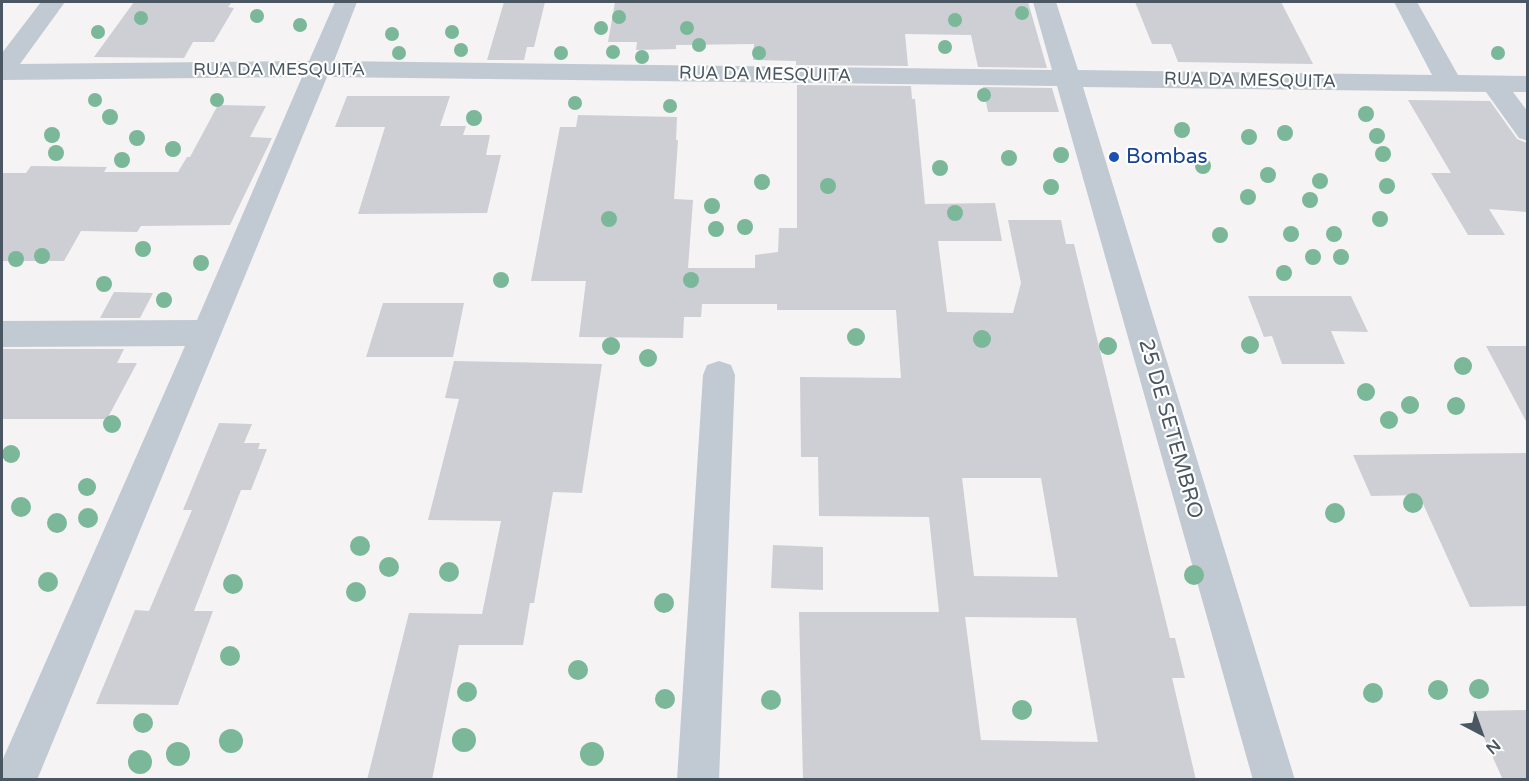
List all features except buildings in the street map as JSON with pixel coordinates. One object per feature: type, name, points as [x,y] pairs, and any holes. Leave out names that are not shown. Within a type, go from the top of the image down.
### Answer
[{"type":"street","points":[[2,71],[53,2]]},
{"type":"street","points":[[15,780],[346,2]]},
{"type":"street","name":"25 DE SETEMBRO","points":[[1045,2],[1274,780]]},
{"type":"street","points":[[1406,2],[1450,84]]},
{"type":"street","name":"RUA DA MESQUITA","points":[[2,71],[316,69],[1527,84]]},
{"type":"street","points":[[1494,84],[1527,132]]},
{"type":"street","points":[[2,334],[207,333]]},
{"type":"street","points":[[698,780],[718,375]]},
{"type":"place","name":"Bombas","points":[[1114,157]]}]
